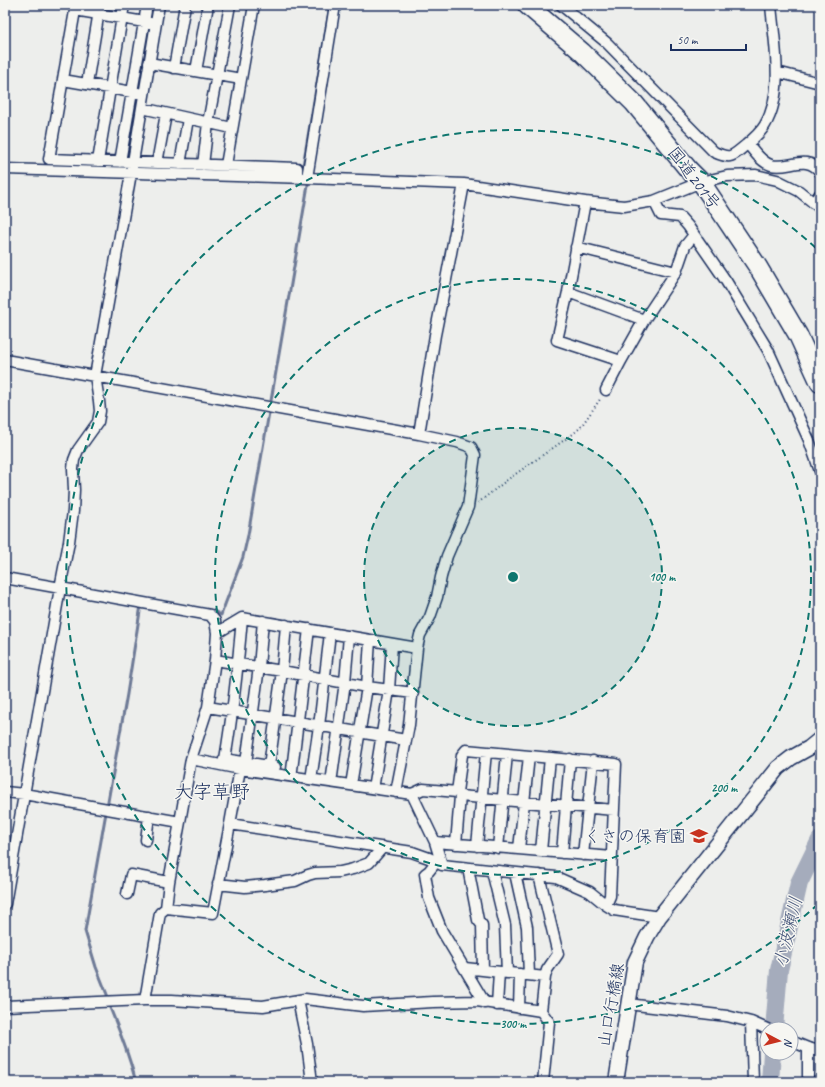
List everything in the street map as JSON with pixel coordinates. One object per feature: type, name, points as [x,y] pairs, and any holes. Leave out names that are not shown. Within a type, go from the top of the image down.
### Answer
[{"type":"highway","name":"国道201号","points":[[527,5],[582,52],[634,103],[688,169],[701,182],[758,266],[798,335],[820,383]]},
{"type":"main road","name":"山口行橋線","points":[[616,1082],[635,962],[647,937],[659,917],[778,768],[820,739]]},
{"type":"street","points":[[98,161],[124,5]]},
{"type":"street","points":[[120,162],[146,5]]},
{"type":"street","points":[[5,904],[9,855],[24,794],[69,542],[74,490],[74,460],[78,450],[98,422],[100,411],[95,376],[159,5]]},
{"type":"street","points":[[174,68],[185,5]]},
{"type":"street","points":[[196,71],[208,5]]},
{"type":"street","points":[[203,165],[208,123],[230,5]]},
{"type":"street","points":[[226,166],[254,5]]},
{"type":"street","points":[[302,177],[335,5]]},
{"type":"street","points":[[561,5],[607,43],[714,152],[722,156],[733,156],[748,144],[764,126],[770,115],[774,102],[777,72],[771,5]]},
{"type":"street","points":[[156,24],[122,18],[100,10],[75,7],[49,159],[120,162],[132,167],[157,163],[297,168],[302,177]]},
{"type":"street","points":[[87,84],[100,10]]},
{"type":"street","points":[[149,63],[241,79]]},
{"type":"street","points":[[777,72],[820,83]]},
{"type":"street","points":[[63,80],[144,94]]},
{"type":"street","points":[[142,108],[232,128]]},
{"type":"street","points":[[157,163],[166,114]]},
{"type":"street","points":[[180,164],[188,119]]},
{"type":"street","points":[[748,144],[763,161],[770,165],[780,166],[794,163],[807,163],[817,168],[820,172]]},
{"type":"street","points":[[5,169],[132,167],[302,177],[464,184],[584,202],[624,206],[654,201],[701,182],[727,176],[756,175],[776,180],[799,191],[817,206],[820,194]]},
{"type":"street","points":[[419,434],[435,335],[464,184]]},
{"type":"street","points":[[654,201],[661,215],[680,217],[688,226],[726,281],[768,350],[809,440],[820,471]]},
{"type":"street","points":[[584,202],[568,292],[557,340],[621,361]]},
{"type":"street","points":[[606,390],[644,320],[676,272],[685,246],[694,235]]},
{"type":"street","points":[[576,247],[676,272]]},
{"type":"street","points":[[568,292],[644,320]]},
{"type":"street","points":[[5,360],[419,434],[457,442],[470,447],[475,455],[468,507],[447,556],[437,597],[430,617],[420,634],[409,725],[394,789]]},
{"type":"street","points":[[5,578],[210,615],[215,621],[215,660],[208,707],[191,759],[169,882],[166,908],[160,913],[145,1000]]},
{"type":"street","points":[[216,633],[242,618],[418,648]]},
{"type":"street","points":[[225,759],[233,711],[242,618]]},
{"type":"street","points":[[166,908],[212,914],[253,714],[263,621]]},
{"type":"street","points":[[269,766],[282,671],[286,625]]},
{"type":"street","points":[[292,770],[309,629]]},
{"type":"street","points":[[312,773],[330,633]]},
{"type":"street","points":[[332,776],[346,682],[349,636]]},
{"type":"street","points":[[352,779],[367,687],[370,640]]},
{"type":"street","points":[[374,783],[389,690],[392,644]]},
{"type":"street","points":[[215,660],[413,694]]},
{"type":"street","points":[[208,707],[406,740]]},
{"type":"street","points":[[456,844],[458,794],[462,755],[466,750],[616,764],[610,896],[606,905]]},
{"type":"street","points":[[477,846],[486,752]]},
{"type":"street","points":[[498,848],[508,754]]},
{"type":"street","points":[[208,756],[225,759],[243,766],[269,766],[374,783],[412,794],[423,789],[482,798],[614,810]]},
{"type":"street","points":[[519,849],[529,756]]},
{"type":"street","points":[[541,851],[550,758]]},
{"type":"street","points":[[191,759],[394,789]]},
{"type":"street","points":[[562,853],[570,759]]},
{"type":"street","points":[[583,855],[593,762]]},
{"type":"street","points":[[5,792],[24,794],[180,822]]},
{"type":"street","points":[[412,794],[435,842],[439,864]]},
{"type":"street","points":[[146,840],[149,816]]},
{"type":"street","points":[[230,824],[412,852],[430,858],[439,864],[556,877],[590,892],[614,910],[659,917]]},
{"type":"street","points":[[435,842],[612,857]]},
{"type":"street","points":[[218,884],[245,887],[295,881],[315,873],[340,872],[370,863],[383,847]]},
{"type":"street","points":[[439,864],[425,874],[429,898],[442,931],[485,1003]]},
{"type":"street","points":[[468,868],[478,920],[482,925],[483,970]]},
{"type":"street","points":[[492,871],[505,925],[503,972],[497,1005]]},
{"type":"street","points":[[515,873],[527,927],[525,975],[519,1008]]},
{"type":"street","points":[[539,875],[558,954],[547,970],[541,1011],[549,1022],[543,1082]]},
{"type":"street","points":[[127,894],[131,876],[169,882]]},
{"type":"street","points":[[465,968],[545,977]]},
{"type":"street","points":[[5,1006],[172,1000],[263,1006],[305,999],[363,1006],[476,1001],[541,1011]]},
{"type":"street","points":[[298,1000],[307,1044],[312,1082]]},
{"type":"street","points":[[628,1004],[727,1016],[759,1026]]},
{"type":"street","points":[[751,1022],[753,1082]]},
{"type":"street","points":[[799,1044],[820,1052]]},
{"type":"street","points":[[808,1048],[808,1082]]},
{"type":"path","points":[[468,507],[477,504],[507,480],[573,434],[580,428],[606,390]]},
{"type":"waterway","points":[[307,172],[302,172],[330,5]]},
{"type":"waterway","points":[[208,610],[214,611],[221,615],[243,557],[309,179]]},
{"type":"waterway","points":[[136,1082],[124,1042],[108,1003],[110,1002],[96,967],[85,931],[127,694],[141,605]]},
{"type":"waterway","name":"小波瀬川","points":[[775,1021],[779,970],[799,883],[820,840]]},
{"type":"waterway","name":"小波瀬川","points":[[770,1082],[771,1061]]},
{"type":"place","name":"くさの保育園","points":[[699,836]]},
{"type":"district","name":"大字草野","points":[[212,792]]}]
